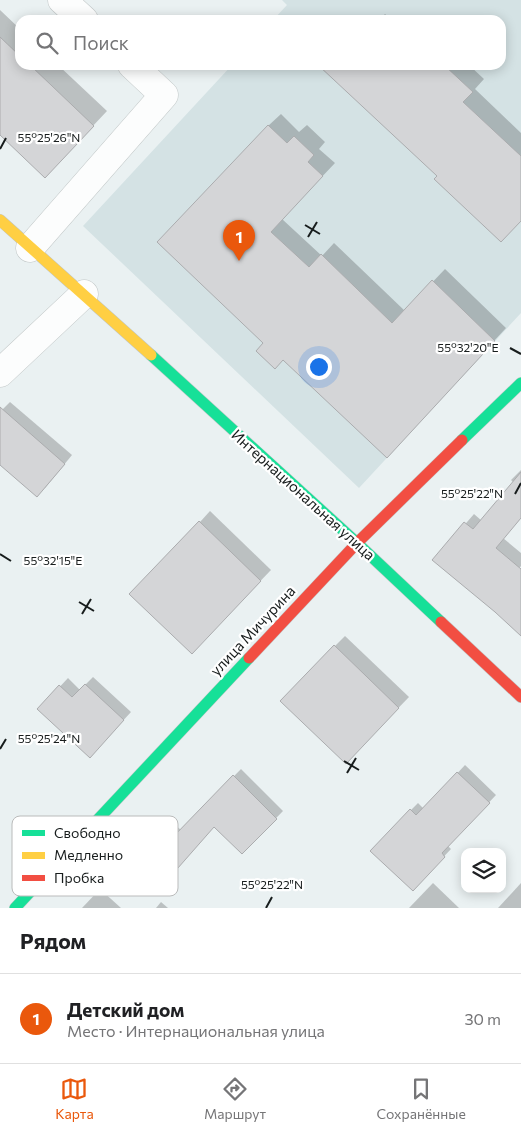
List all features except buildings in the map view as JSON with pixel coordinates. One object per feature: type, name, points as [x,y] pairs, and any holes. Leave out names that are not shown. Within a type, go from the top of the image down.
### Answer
[{"type":"street","points":[[62,0],[78,15]]},
{"type":"street","points":[[30,248],[164,95],[137,70]]},
{"type":"street","name":"Интернациональная улица","points":[[0,220],[357,543],[521,698]]},
{"type":"street","points":[[0,373],[84,294]]},
{"type":"street","name":"улица Мичурина","points":[[101,816],[357,543],[521,383]]},
{"type":"street","name":"улица Мичурина","points":[[15,908],[26,896]]},
{"type":"shaded area","points":[[282,0],[521,0],[521,313],[359,488],[83,226],[227,70],[506,70],[506,15],[278,15],[287,5]]},
{"type":"traffic: fast","points":[[151,355],[441,622]]},
{"type":"traffic: fast","points":[[462,440],[521,383]]},
{"type":"traffic: fast","points":[[101,816],[249,658]]},
{"type":"traffic: fast","points":[[15,908],[26,896]]},
{"type":"traffic: slow","points":[[0,220],[151,355]]},
{"type":"traffic: jam","points":[[249,658],[357,543],[462,440]]},
{"type":"traffic: jam","points":[[441,622],[521,697]]},
{"type":"place","name":"Детский дом","points":[[239,261]]}]
